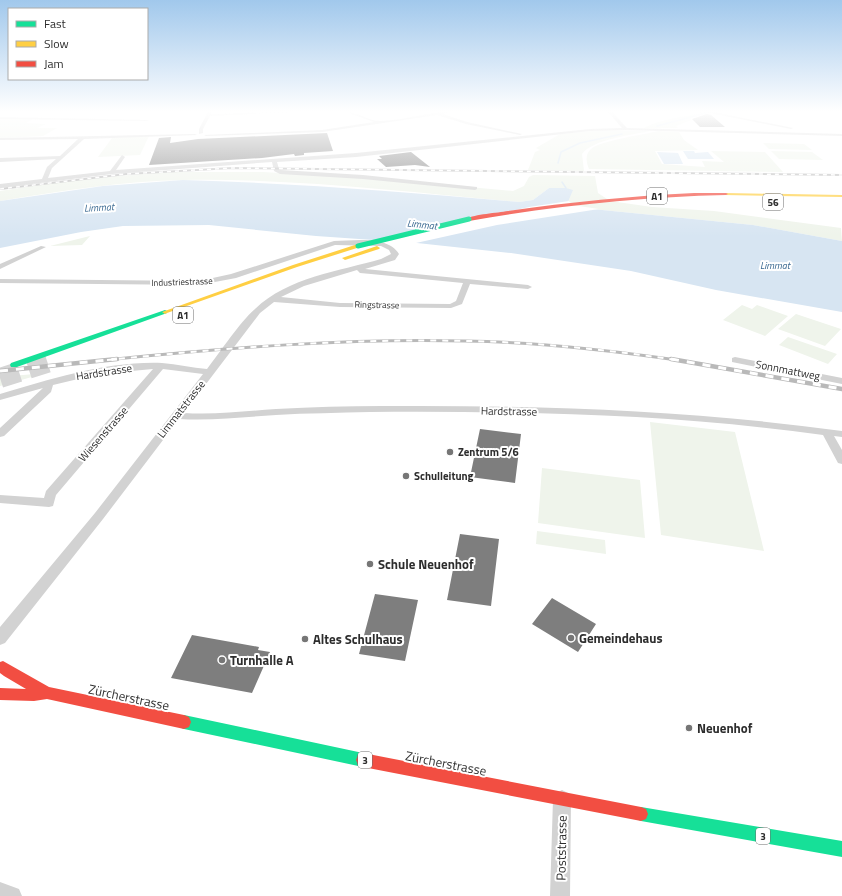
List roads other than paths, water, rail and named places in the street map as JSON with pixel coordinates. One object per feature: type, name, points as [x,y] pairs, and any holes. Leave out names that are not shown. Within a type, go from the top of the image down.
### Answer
[{"type":"main road","name":"A1","points":[[14,365],[268,275],[358,246],[462,221],[572,203],[640,197],[698,194],[842,196]]},
{"type":"main road","name":"A1","points":[[107,342],[270,283],[380,246],[477,224],[595,206],[703,198],[763,198],[842,201]]},
{"type":"main road","name":"56","points":[[703,198],[800,204]]},
{"type":"main road","points":[[56,360],[67,357]]},
{"type":"main road","name":"Zürcherstrasse","points":[[2,667],[8,672],[47,693],[684,824],[842,848]]},
{"type":"main road","name":"Zürcherstrasse","points":[[0,694],[34,695],[47,693]]},
{"type":"street","points":[[45,179],[50,167],[65,154]]},
{"type":"street","points":[[0,186],[45,179],[112,172],[362,154]]},
{"type":"street","points":[[0,160],[61,157]]},
{"type":"street","points":[[112,172],[122,157]]},
{"type":"street","points":[[274,161],[276,171],[280,172],[390,179],[475,188]]},
{"type":"street","name":"Industriestrasse","points":[[0,281],[199,283],[233,276],[328,244],[346,242],[380,246]]},
{"type":"street","name":"Limmatstrasse","points":[[0,638],[99,516],[252,317],[273,299],[309,281],[384,261],[395,254],[394,250],[380,246]]},
{"type":"street","points":[[0,267],[43,247]]},
{"type":"street","points":[[358,267],[363,271],[371,272],[528,288]]},
{"type":"street","name":"Ringstrasse","points":[[273,299],[334,305],[452,306],[459,302],[467,282]]},
{"type":"street","name":"Sonnmattweg","points":[[735,360],[842,381]]},
{"type":"street","name":"Hardstrasse","points":[[0,397],[48,383],[106,370],[161,366],[209,372]]},
{"type":"street","name":"Wiesenstrasse","points":[[0,499],[49,503],[50,494],[161,366]]},
{"type":"street","points":[[0,434],[48,390],[48,383]]},
{"type":"street","name":"Hardstrasse","points":[[176,416],[197,417],[279,412],[401,409],[639,413],[684,416],[842,434]]},
{"type":"street","points":[[826,431],[842,460]]},
{"type":"street","name":"Poststrasse","points":[[560,896],[562,799]]},
{"type":"street","points":[[0,892],[12,896]]},
{"type":"water","points":[[658,154],[678,154],[683,164],[664,164]]},
{"type":"water","points":[[685,154],[710,154],[714,159],[688,159]]},
{"type":"water","name":"Limmat","points":[[183,180],[351,188],[519,202],[533,200],[549,188],[566,188],[573,190],[567,204],[572,207],[753,225],[842,241],[842,312],[716,290],[631,271],[511,253],[417,243],[316,236],[209,225],[123,226],[81,232],[0,248],[0,201],[103,186]]},
{"type":"waterway","points":[[558,163],[561,154]]},
{"type":"waterway","points":[[562,182],[566,188]]},
{"type":"tunnel","points":[[0,378],[56,360]]},
{"type":"railway","points":[[0,189],[126,174],[232,168],[842,175]]},
{"type":"railway","points":[[109,360],[286,345],[421,340],[546,345],[676,360]]},
{"type":"railway","points":[[109,360],[117,359]]},
{"type":"railway","points":[[671,359],[676,360]]},
{"type":"railway","points":[[0,371],[109,360]]},
{"type":"railway","points":[[676,360],[842,389]]},
{"type":"place","name":"Zentrum 5/6","points":[[450,452]]},
{"type":"place","name":"Schulleitung","points":[[406,476]]},
{"type":"place","name":"Schule Neuenhof","points":[[370,564]]},
{"type":"place","name":"Gemeindehaus","points":[[571,638]]},
{"type":"place","name":"Altes Schulhaus","points":[[305,639]]},
{"type":"place","name":"Turnhalle A","points":[[222,660]]},
{"type":"place","name":"Neuenhof","points":[[689,728]]}]
